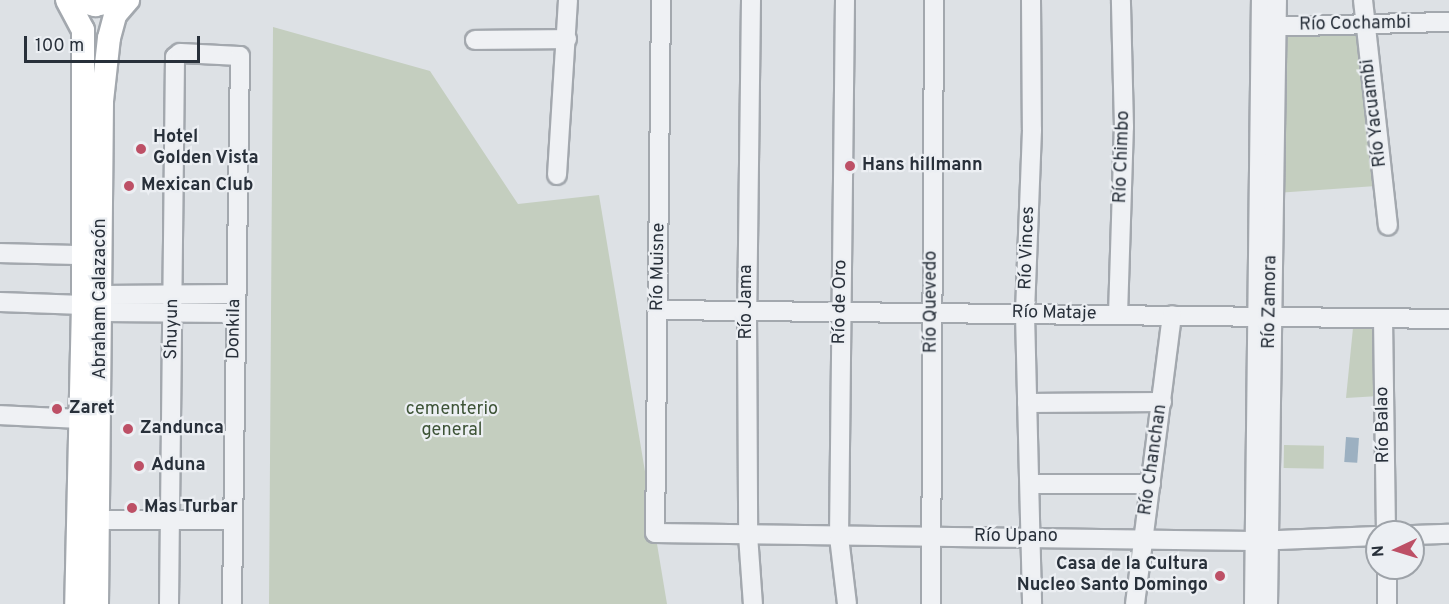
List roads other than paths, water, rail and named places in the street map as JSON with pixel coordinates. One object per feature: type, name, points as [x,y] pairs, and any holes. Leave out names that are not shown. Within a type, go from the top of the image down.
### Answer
[{"type":"main road","name":"Abraham Calazacón","points":[[67,0],[83,30],[95,304],[99,520],[97,604]]},
{"type":"main road","points":[[76,0],[95,5],[121,0]]},
{"type":"main road","name":"Abraham Calazacón","points":[[76,604],[81,419],[95,304],[105,57],[115,15],[128,0]]},
{"type":"street","points":[[557,175],[568,0]]},
{"type":"street","name":"Río Muisne","points":[[655,533],[661,0]]},
{"type":"street","name":"Río Jama","points":[[751,0],[747,310],[748,535],[753,604]]},
{"type":"street","name":"Río de Oro","points":[[845,0],[838,537],[847,604]]},
{"type":"street","name":"Río Quevedo","points":[[932,604],[930,538],[934,0]]},
{"type":"street","name":"Río Vinces","points":[[1031,0],[1032,130],[1025,314],[1031,484],[1032,604]]},
{"type":"street","name":"Río Chimbo","points":[[1118,315],[1124,116],[1121,0]]},
{"type":"street","name":"Río Zamora","points":[[1254,604],[1260,540],[1268,27],[1261,0]]},
{"type":"street","name":"Río Zamora","points":[[1268,27],[1277,0]]},
{"type":"street","name":"Río Yacuambi","points":[[1363,0],[1388,226]]},
{"type":"street","name":"Río Cochambi","points":[[1268,27],[1449,22]]},
{"type":"street","points":[[475,40],[567,39]]},
{"type":"street","name":"Donkila","points":[[177,54],[239,54],[232,604]]},
{"type":"street","name":"Shuyun","points":[[169,604],[177,54]]},
{"type":"street","points":[[0,253],[77,255]]},
{"type":"street","points":[[0,302],[173,303],[236,294]]},
{"type":"street","points":[[173,303],[235,313]]},
{"type":"street","name":"Río Mataje","points":[[659,310],[1449,319]]},
{"type":"street","name":"Río Chanchan","points":[[1135,604],[1172,315]]},
{"type":"street","name":"Río Balao","points":[[1383,318],[1386,520]]},
{"type":"street","points":[[1027,403],[1162,402]]},
{"type":"street","points":[[0,415],[81,419]]},
{"type":"street","points":[[1031,484],[1151,484]]},
{"type":"street","points":[[99,520],[232,520]]},
{"type":"street","name":"Río Upano","points":[[655,533],[838,537],[1031,536],[1260,540],[1365,536]]},
{"type":"street","points":[[1425,535],[1449,534]]},
{"type":"street","name":"Río Zamora","points":[[1260,540],[1268,604]]},
{"type":"street","points":[[1387,580],[1387,604]]},
{"type":"water","points":[[1346,437],[1359,438],[1357,463],[1344,462]]},
{"type":"place","name":"Hotel Golden Vista","points":[[141,149]]},
{"type":"place","name":"Hans hillmann","points":[[850,166]]},
{"type":"place","name":"Mexican Club","points":[[129,186]]},
{"type":"place","name":"Zaret","points":[[57,409]]},
{"type":"place","name":"Zandunca","points":[[128,429]]},
{"type":"place","name":"Aduna","points":[[139,466]]},
{"type":"place","name":"Mas Turbar","points":[[132,508]]},
{"type":"place","name":"Casa de la Cultura Nucleo Santo Domingo","points":[[1220,576]]},
{"type":"park label","name":"cementerio general","points":[[452,421]]}]
